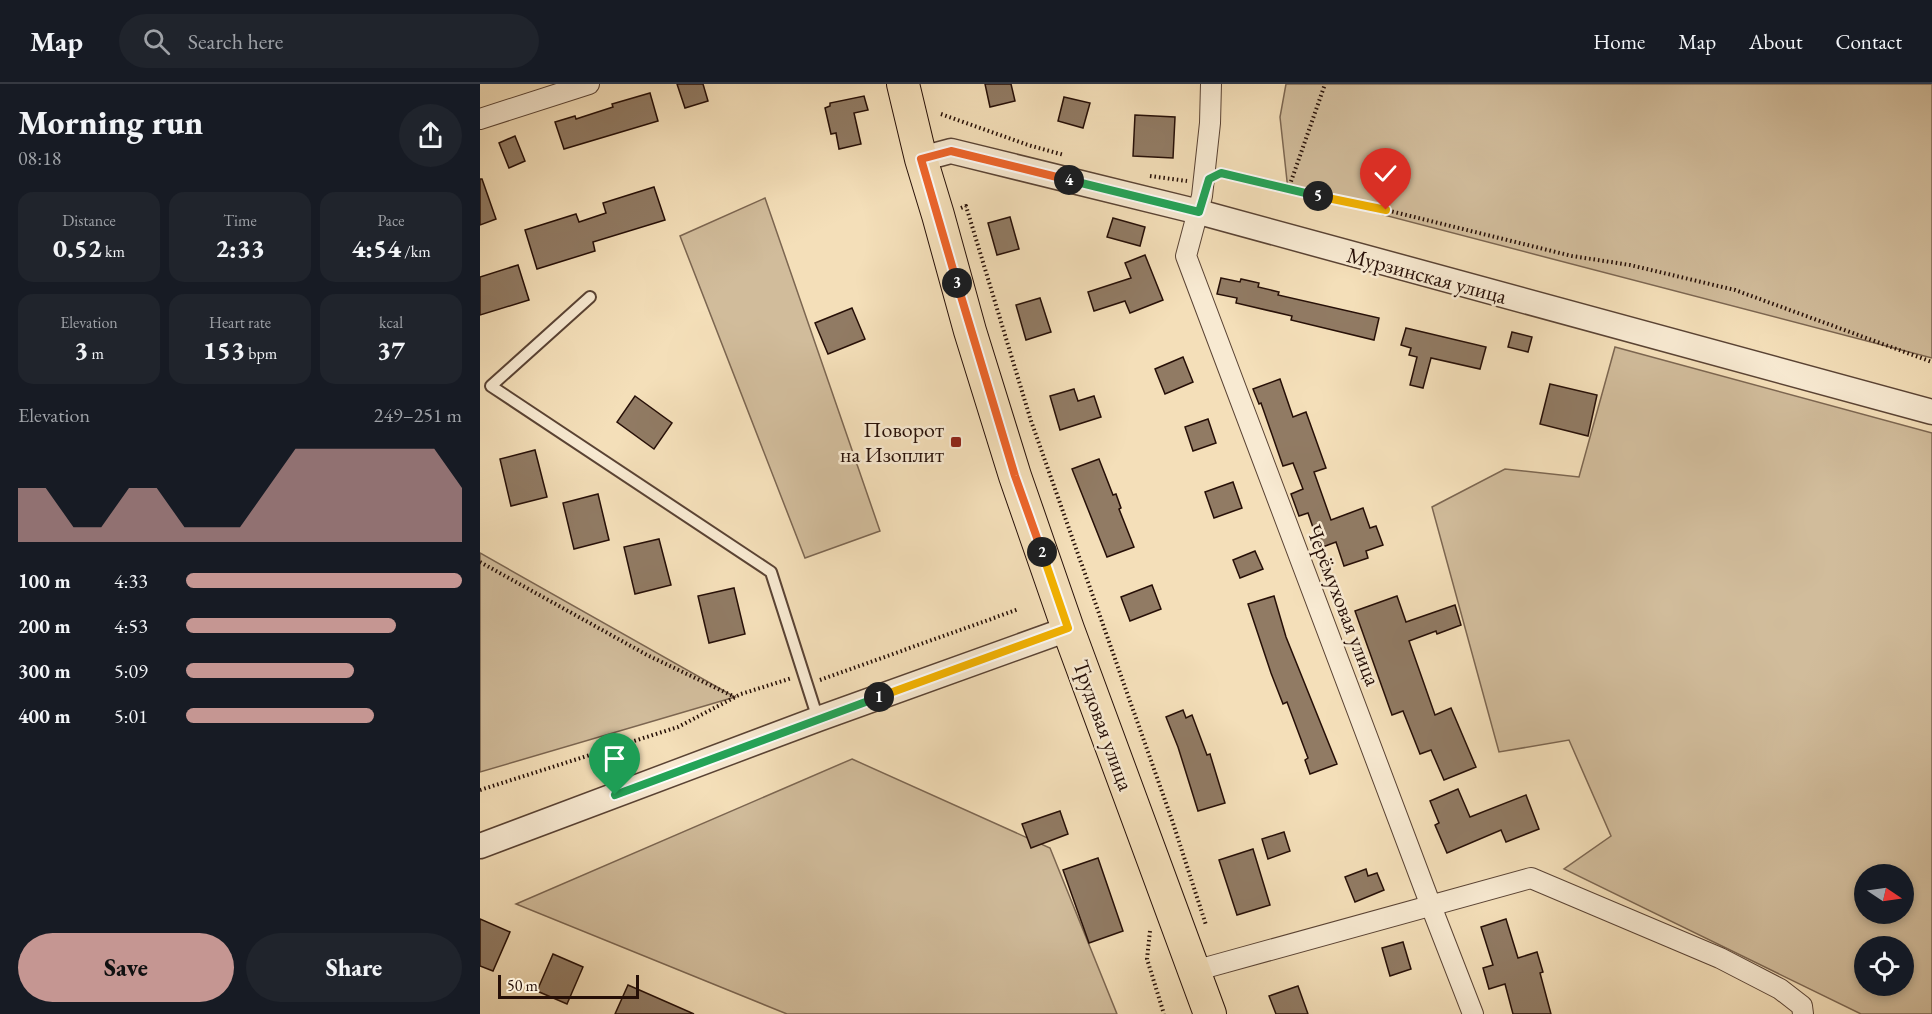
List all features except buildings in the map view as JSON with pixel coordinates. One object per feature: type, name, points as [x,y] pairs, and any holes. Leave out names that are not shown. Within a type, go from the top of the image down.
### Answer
[{"type":"main road","name":"Трудовая улица","points":[[903,84],[921,159],[970,331],[1015,476],[1068,628],[1206,967],[1210,1014]]},
{"type":"street","points":[[480,119],[589,84]]},
{"type":"street","name":"Черёмуховая улица","points":[[1210,84],[1210,123],[1200,204],[1186,255],[1473,1014]]},
{"type":"street","name":"Мурзинская улица","points":[[921,159],[951,151],[1200,204],[1932,412]]},
{"type":"street","points":[[480,846],[1068,628]]},
{"type":"street","points":[[1206,967],[1531,878],[1740,968],[1780,989],[1802,1006],[1803,1014]]},
{"type":"lane","points":[[590,297],[491,386],[771,572],[818,719]]},
{"type":"path","points":[[1288,190],[1325,84]]},
{"type":"path","points":[[941,114],[1028,145],[1070,156]]},
{"type":"path","points":[[1200,204],[1209,179],[1221,173],[1288,190],[1386,210],[1572,256],[1630,265],[1735,290],[1932,362]]},
{"type":"path","points":[[1143,176],[1193,182],[1200,204]]},
{"type":"path","points":[[960,208],[966,206],[1030,421],[1172,820],[1206,967]]},
{"type":"path","points":[[480,562],[647,655],[735,697]]},
{"type":"path","points":[[480,790],[678,727],[741,694],[811,671],[815,682],[1019,609]]},
{"type":"path","points":[[1150,931],[1147,959],[1164,1014]]},
{"type":"shaded area","points":[[1286,84],[1932,84],[1932,358],[1288,190],[1280,117]]},
{"type":"shaded area","points":[[765,198],[880,531],[805,558],[680,236]]},
{"type":"shaded area","points":[[1615,347],[1932,433],[1932,1014],[1861,1014],[1564,869],[1611,836],[1569,740],[1499,752],[1432,507],[1505,469],[1579,477]]},
{"type":"shaded area","points":[[480,553],[735,697],[480,772]]},
{"type":"shaded area","points":[[852,759],[1050,848],[1117,1014],[787,1014],[516,904]]},
{"type":"place","name":"Поворот на Изоплит","points":[[956,442]]},
{"type":"route","points":[[615,795],[1068,628],[1015,476],[970,331],[921,159],[951,151],[1199,212],[1209,179],[1221,173],[1288,190],[1386,210]]}]
